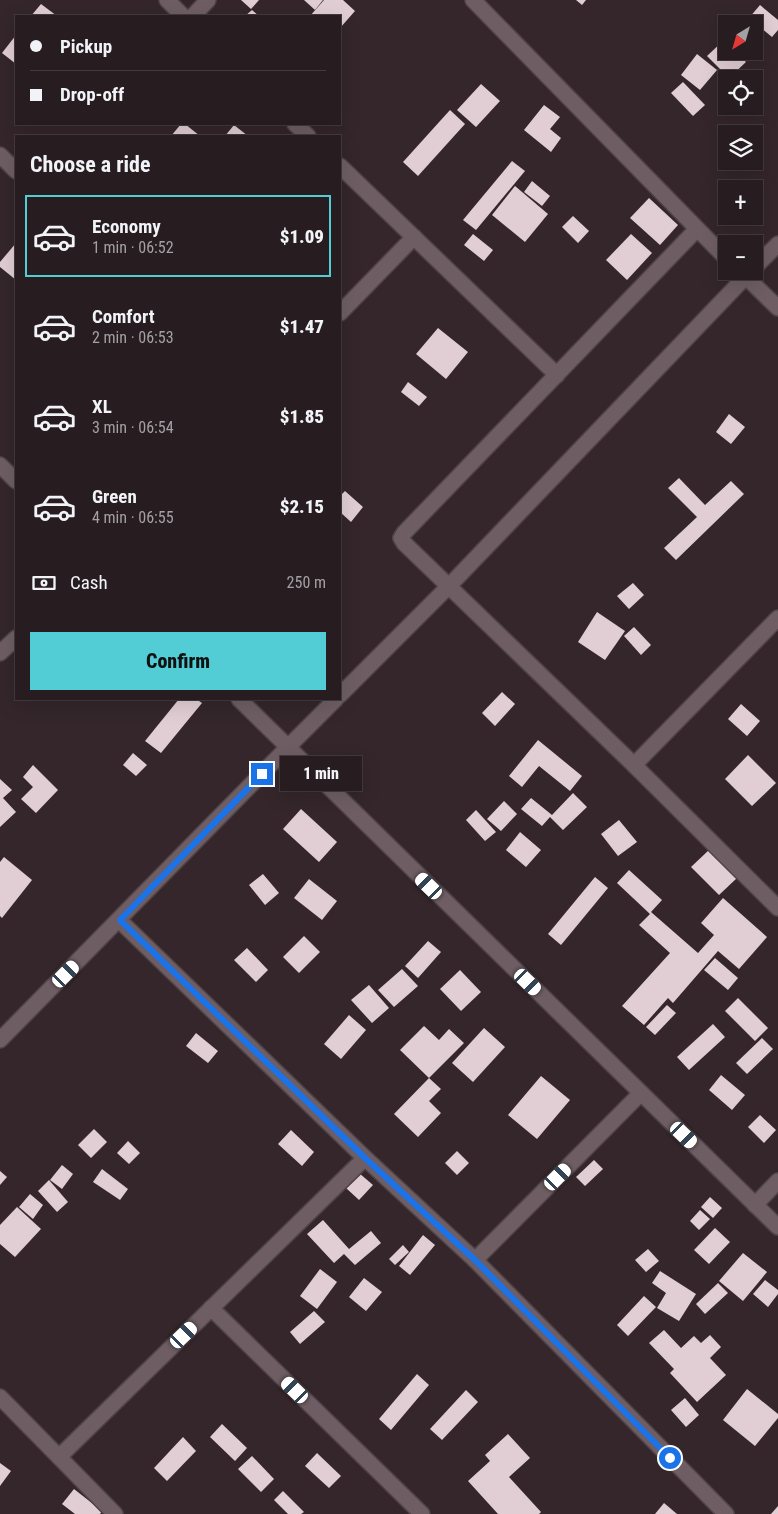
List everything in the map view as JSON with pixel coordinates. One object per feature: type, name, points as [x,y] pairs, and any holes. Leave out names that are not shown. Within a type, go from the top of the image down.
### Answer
[{"type":"street","points":[[167,0],[182,15]]},
{"type":"street","points":[[194,15],[208,0]]},
{"type":"street","points":[[472,0],[718,250]]},
{"type":"street","points":[[297,125],[307,135]]},
{"type":"street","points":[[0,155],[15,170]]},
{"type":"street","points":[[341,167],[557,375]]},
{"type":"street","points":[[697,229],[401,538],[778,908]]},
{"type":"street","points":[[341,312],[414,237]]},
{"type":"street","points":[[763,258],[778,244]]},
{"type":"street","points":[[341,694],[449,586],[739,280]]},
{"type":"street","points":[[754,280],[778,308]]},
{"type":"street","points":[[0,465],[15,480]]},
{"type":"street","points":[[634,766],[778,618]]},
{"type":"street","points":[[0,654],[15,639]]},
{"type":"street","points":[[240,700],[778,1227]]},
{"type":"street","points":[[0,1040],[335,700]]},
{"type":"street","points":[[120,920],[365,1158],[475,1260],[726,1514]]},
{"type":"street","points":[[475,1260],[641,1093]]},
{"type":"street","points":[[59,1457],[365,1158]]},
{"type":"street","points":[[755,1204],[778,1181]]},
{"type":"street","points":[[211,1308],[422,1514]]},
{"type":"street","points":[[0,1397],[115,1514]]},
{"type":"building","points":[[241,0],[259,0],[251,9]]},
{"type":"building","points":[[304,0],[323,0],[315,10]]},
{"type":"building","points":[[324,0],[343,0],[355,11],[341,27],[341,15],[311,15]]},
{"type":"building","points":[[576,0],[586,0],[582,5]]},
{"type":"building","points":[[41,4],[56,15],[32,15]]},
{"type":"building","points":[[760,5],[778,20],[778,30],[772,37],[763,30],[763,15],[752,15]]},
{"type":"building","points":[[252,10],[258,15],[246,15]]},
{"type":"building","points":[[15,36],[15,63],[2,53]]},
{"type":"building","points":[[718,46],[718,60],[744,60],[746,62],[738,70],[721,70],[707,56]]},
{"type":"building","points":[[697,54],[717,70],[700,90],[681,75]]},
{"type":"building","points":[[683,82],[705,105],[693,116],[671,93]]},
{"type":"building","points":[[481,84],[500,101],[476,127],[457,110]]},
{"type":"building","points":[[544,105],[560,117],[550,129],[561,138],[551,152],[524,130]]},
{"type":"building","points":[[450,110],[465,124],[418,176],[403,162]]},
{"type":"building","points":[[180,125],[186,125],[199,135],[172,135]]},
{"type":"building","points":[[234,125],[247,135],[226,135]]},
{"type":"building","points":[[512,161],[525,171],[476,230],[463,220]]},
{"type":"building","points":[[532,181],[550,196],[542,206],[524,192]]},
{"type":"building","points":[[515,186],[548,214],[525,242],[492,215]]},
{"type":"building","points":[[649,198],[678,225],[660,245],[630,218]]},
{"type":"building","points":[[573,216],[589,231],[578,243],[562,227]]},
{"type":"building","points":[[473,234],[493,250],[484,261],[464,245]]},
{"type":"building","points":[[631,234],[652,253],[627,280],[606,260]]},
{"type":"building","points":[[15,244],[15,279],[0,267],[0,262]]},
{"type":"building","points":[[438,328],[468,352],[446,379],[416,354]]},
{"type":"building","points":[[408,382],[427,397],[419,406],[401,392]]},
{"type":"building","points":[[729,414],[745,427],[731,444],[716,432]]},
{"type":"building","points":[[679,478],[705,505],[731,481],[744,494],[676,560],[664,548],[697,517],[668,488]]},
{"type":"building","points":[[345,491],[363,507],[351,522],[341,513],[341,495]]},
{"type":"building","points":[[633,583],[644,595],[629,609],[617,596]]},
{"type":"building","points":[[597,612],[625,631],[605,660],[578,642]]},
{"type":"building","points":[[634,627],[651,645],[641,655],[624,636]]},
{"type":"building","points":[[502,692],[515,704],[495,726],[482,713]]},
{"type":"building","points":[[178,700],[198,700],[202,703],[161,753],[145,741]]},
{"type":"building","points":[[741,704],[760,721],[747,736],[728,719]]},
{"type":"building","points":[[538,740],[582,776],[570,791],[539,766],[522,787],[509,776]]},
{"type":"building","points":[[133,753],[147,765],[136,776],[123,765]]},
{"type":"building","points":[[748,755],[776,783],[752,806],[725,779]]},
{"type":"building","points":[[33,765],[58,790],[36,813],[21,799],[33,787],[23,777]]},
{"type":"building","points":[[0,779],[12,790],[3,798],[16,812],[0,827]]},
{"type":"building","points":[[573,793],[587,807],[563,830],[550,817],[542,826],[521,809],[531,798],[552,815]]},
{"type":"building","points":[[504,801],[517,814],[501,831],[487,819]]},
{"type":"building","points":[[301,809],[337,842],[319,862],[283,829]]},
{"type":"building","points":[[476,810],[496,832],[485,841],[466,820]]},
{"type":"building","points":[[619,820],[637,842],[618,856],[601,834]]},
{"type":"building","points":[[520,832],[541,850],[526,867],[506,850]]},
{"type":"building","points":[[710,849],[737,878],[719,895],[691,867]]},
{"type":"building","points":[[4,857],[32,880],[2,918],[0,916],[0,862]]},
{"type":"building","points":[[629,870],[662,900],[651,912],[698,953],[714,935],[701,923],[723,898],[767,937],[739,969],[718,951],[673,1003],[668,998],[644,1025],[622,1006],[670,953],[639,925],[650,914],[617,883]]},
{"type":"building","points":[[263,874],[279,893],[265,905],[249,885]]},
{"type":"building","points":[[595,877],[608,888],[561,945],[548,934]]},
{"type":"building","points":[[309,879],[337,901],[322,920],[294,898]]},
{"type":"building","points":[[304,936],[320,952],[299,973],[283,957]]},
{"type":"building","points":[[428,941],[441,952],[418,978],[405,966]]},
{"type":"building","points":[[247,948],[268,970],[256,982],[234,960]]},
{"type":"building","points":[[715,958],[738,978],[728,990],[704,970]]},
{"type":"building","points":[[402,969],[418,986],[394,1007],[378,990]]},
{"type":"building","points":[[460,970],[481,992],[461,1011],[440,989]]},
{"type":"building","points":[[369,985],[389,1008],[372,1023],[351,1000]]},
{"type":"building","points":[[738,998],[768,1028],[755,1041],[725,1011]]},
{"type":"building","points":[[667,1005],[676,1013],[655,1035],[646,1027]]},
{"type":"building","points":[[349,1015],[366,1030],[341,1059],[324,1044]]},
{"type":"building","points":[[713,1024],[725,1037],[689,1070],[677,1057]]},
{"type":"building","points":[[424,1026],[439,1040],[449,1029],[464,1043],[429,1078],[400,1050]]},
{"type":"building","points":[[484,1028],[505,1047],[473,1082],[452,1063]]},
{"type":"building","points":[[196,1033],[218,1051],[208,1063],[186,1046]]},
{"type":"building","points":[[762,1038],[773,1049],[747,1074],[736,1063]]},
{"type":"building","points":[[721,1075],[745,1095],[732,1110],[709,1090]]},
{"type":"building","points":[[541,1076],[570,1100],[537,1139],[508,1115]]},
{"type":"building","points":[[429,1078],[441,1089],[429,1101],[441,1113],[418,1137],[394,1114]]},
{"type":"building","points":[[760,1115],[776,1130],[764,1143],[748,1127]]},
{"type":"building","points":[[94,1129],[107,1142],[91,1158],[78,1145]]},
{"type":"building","points":[[291,1130],[314,1152],[302,1166],[278,1144]]},
{"type":"building","points":[[128,1141],[140,1153],[129,1164],[117,1153]]},
{"type":"building","points":[[457,1151],[469,1163],[457,1175],[445,1163]]},
{"type":"building","points":[[594,1160],[603,1169],[585,1186],[576,1177]]},
{"type":"building","points":[[62,1165],[73,1174],[62,1189],[50,1180]]},
{"type":"building","points":[[102,1169],[128,1189],[120,1200],[93,1182]]},
{"type":"building","points":[[0,1171],[7,1177],[0,1185]]},
{"type":"building","points":[[359,1173],[373,1185],[359,1200],[346,1188]]},
{"type":"building","points":[[49,1180],[68,1202],[57,1212],[38,1191]]},
{"type":"building","points":[[30,1194],[43,1205],[33,1219],[19,1207]]},
{"type":"building","points":[[710,1197],[722,1208],[713,1218],[701,1207]]},
{"type":"building","points":[[17,1207],[41,1229],[15,1257],[0,1244],[0,1225]]},
{"type":"building","points":[[700,1210],[710,1219],[699,1230],[690,1221]]},
{"type":"building","points":[[323,1220],[349,1249],[371,1231],[381,1243],[355,1265],[344,1254],[334,1263],[307,1234]]},
{"type":"building","points":[[715,1228],[730,1242],[709,1264],[694,1250]]},
{"type":"building","points":[[423,1235],[435,1245],[410,1275],[399,1266]]},
{"type":"building","points":[[403,1245],[409,1252],[395,1265],[389,1259]]},
{"type":"building","points":[[648,1249],[659,1261],[646,1272],[635,1260]]},
{"type":"building","points":[[743,1253],[767,1272],[743,1301],[719,1281]]},
{"type":"building","points":[[320,1269],[337,1282],[317,1309],[300,1296]]},
{"type":"building","points":[[660,1271],[696,1294],[679,1321],[657,1308],[666,1293],[652,1283]]},
{"type":"building","points":[[364,1278],[382,1292],[366,1311],[349,1297]]},
{"type":"building","points":[[765,1280],[778,1290],[778,1294],[768,1307],[753,1294]]},
{"type":"building","points":[[718,1283],[728,1293],[705,1314],[696,1304]]},
{"type":"building","points":[[644,1296],[656,1307],[628,1336],[617,1325]]},
{"type":"building","points":[[314,1311],[325,1322],[300,1344],[290,1332]]},
{"type":"building","points":[[664,1330],[681,1348],[694,1336],[701,1343],[710,1335],[721,1347],[710,1358],[726,1375],[697,1402],[670,1373],[674,1369],[649,1343]]},
{"type":"building","points":[[417,1374],[429,1385],[391,1430],[379,1419]]},
{"type":"building","points":[[747,1389],[778,1414],[778,1418],[755,1446],[723,1420]]},
{"type":"building","points":[[466,1390],[478,1402],[442,1440],[430,1429]]},
{"type":"building","points":[[685,1398],[699,1415],[686,1427],[671,1410]]},
{"type":"building","points":[[222,1424],[247,1448],[235,1461],[210,1437]]},
{"type":"building","points":[[508,1434],[530,1458],[509,1477],[541,1512],[539,1514],[498,1514],[468,1481],[490,1461],[485,1455]]},
{"type":"building","points":[[183,1437],[196,1451],[167,1481],[154,1468]]},
{"type":"building","points":[[317,1453],[341,1476],[329,1488],[305,1466]]},
{"type":"building","points":[[252,1456],[274,1479],[261,1492],[238,1469]]},
{"type":"building","points":[[0,1463],[11,1471],[0,1486]]},
{"type":"building","points":[[74,1489],[102,1511],[100,1514],[75,1514],[62,1504]]},
{"type":"building","points":[[283,1491],[304,1512],[301,1514],[288,1514],[274,1500]]},
{"type":"building","points":[[664,1503],[677,1514],[655,1514]]},
{"type":"building","points":[[778,1506],[778,1514],[771,1514]]},
{"type":"route","points":[[262,774],[120,920],[365,1158],[475,1260],[670,1458]]}]
